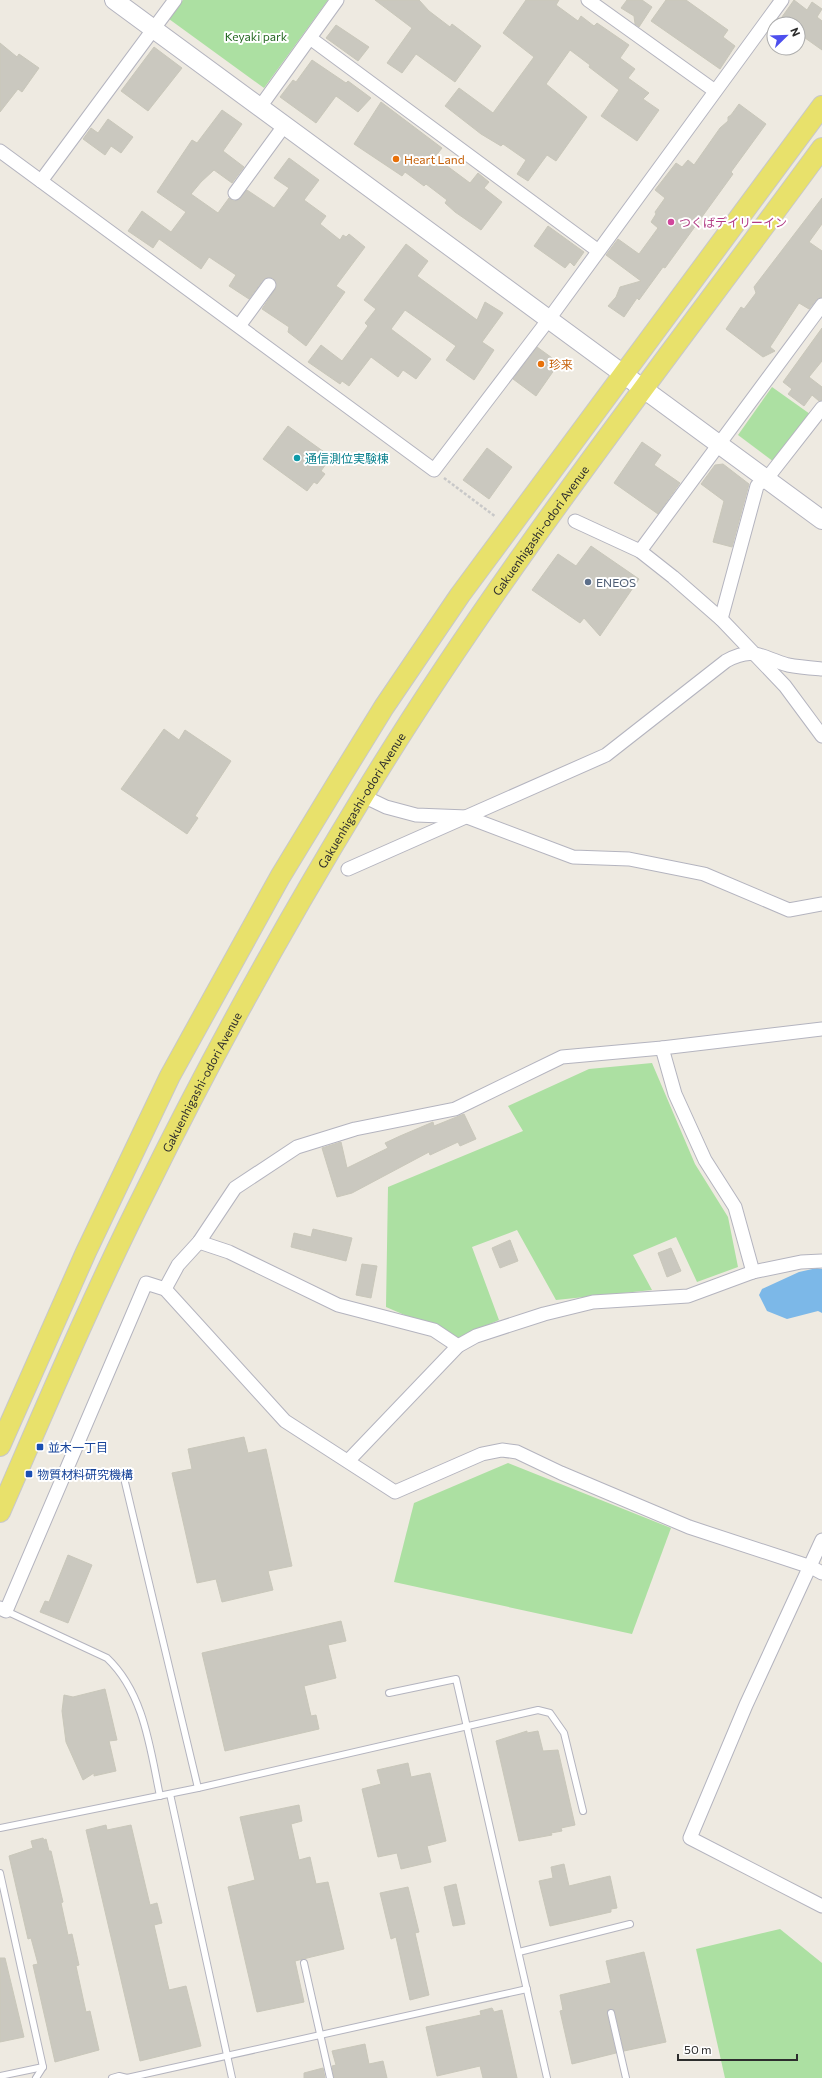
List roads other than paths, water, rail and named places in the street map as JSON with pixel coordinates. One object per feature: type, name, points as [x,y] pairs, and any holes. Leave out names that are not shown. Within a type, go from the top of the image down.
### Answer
[{"type":"main road","points":[[0,1446],[89,1245],[166,1083],[272,891],[384,707],[460,595],[822,106]]},
{"type":"main road","name":"Gakuenhigashi-odori Avenue","points":[[0,1512],[90,1307],[145,1191],[249,993],[363,796],[453,655],[536,537],[822,148]]},
{"type":"street","points":[[114,0],[822,520]]},
{"type":"street","points":[[41,181],[174,0]]},
{"type":"street","points":[[260,107],[337,0]]},
{"type":"street","points":[[0,151],[434,470],[549,319],[782,0]]},
{"type":"street","points":[[595,2],[715,91]]},
{"type":"street","points":[[310,38],[598,250]]},
{"type":"street","points":[[235,193],[284,126]]},
{"type":"street","points":[[239,326],[269,285]]},
{"type":"street","points":[[640,551],[822,305]]},
{"type":"street","points":[[721,619],[757,486],[822,408]]},
{"type":"street","points":[[575,521],[640,551],[673,577],[721,619],[785,686],[822,736]]},
{"type":"street","points":[[348,869],[606,755],[726,662],[740,654],[753,653],[789,665],[822,669]]},
{"type":"street","points":[[363,796],[386,807],[416,815],[467,817],[573,857],[629,859],[704,874],[789,910],[822,904]]},
{"type":"street","points":[[165,1289],[178,1265],[199,1242],[235,1188],[297,1147],[355,1129],[455,1109],[562,1057],[662,1048],[822,1030]]},
{"type":"street","points":[[662,1048],[675,1094],[705,1160],[735,1207],[753,1272]]},
{"type":"street","points":[[199,1242],[229,1252],[338,1305],[434,1330],[458,1346]]},
{"type":"street","points":[[348,1461],[458,1346],[476,1336],[544,1314],[593,1302],[688,1296],[753,1272],[801,1262],[822,1261]]},
{"type":"street","points":[[3,1609],[146,1283],[165,1289],[285,1421],[395,1492],[482,1454],[502,1450],[517,1452],[561,1473],[689,1527],[816,1570]]},
{"type":"street","points":[[822,1540],[816,1570],[746,1705],[690,1838],[822,1906]]},
{"type":"lane","points":[[124,1478],[198,1788]]},
{"type":"lane","points":[[3,1609],[107,1658],[120,1670],[137,1704],[145,1726],[160,1796]]},
{"type":"lane","points":[[389,1693],[456,1679],[547,2078]]},
{"type":"lane","points":[[0,1828],[198,1788],[538,1710],[550,1713],[564,1733],[583,1811]]},
{"type":"lane","points":[[170,1794],[232,2078]]},
{"type":"lane","points":[[0,1873],[43,2067],[36,2078]]},
{"type":"lane","points":[[519,1952],[630,1924]]},
{"type":"lane","points":[[304,1963],[330,2078]]},
{"type":"lane","points":[[112,2078],[119,2076],[127,2078],[527,1989]]},
{"type":"lane","points":[[611,2013],[626,2078]]},
{"type":"lane","points":[[0,2076],[43,2067]]},
{"type":"water","points":[[817,1268],[822,1269],[822,1313],[818,1311],[787,1319],[767,1311],[759,1295],[762,1289],[799,1272]]},
{"type":"place","name":"Heart Land","points":[[396,159]]},
{"type":"place","name":"つくばデイリーイン","points":[[671,222]]},
{"type":"place","name":"珍来","points":[[541,364]]},
{"type":"place","name":"通信測位実験棟","points":[[297,458]]},
{"type":"place","name":"ENEOS","points":[[588,582]]},
{"type":"place","name":"並木一丁目","points":[[40,1447]]},
{"type":"place","name":"物質材料研究機構","points":[[29,1474]]},
{"type":"park label","name":"Keyaki park","points":[[256,36]]}]
